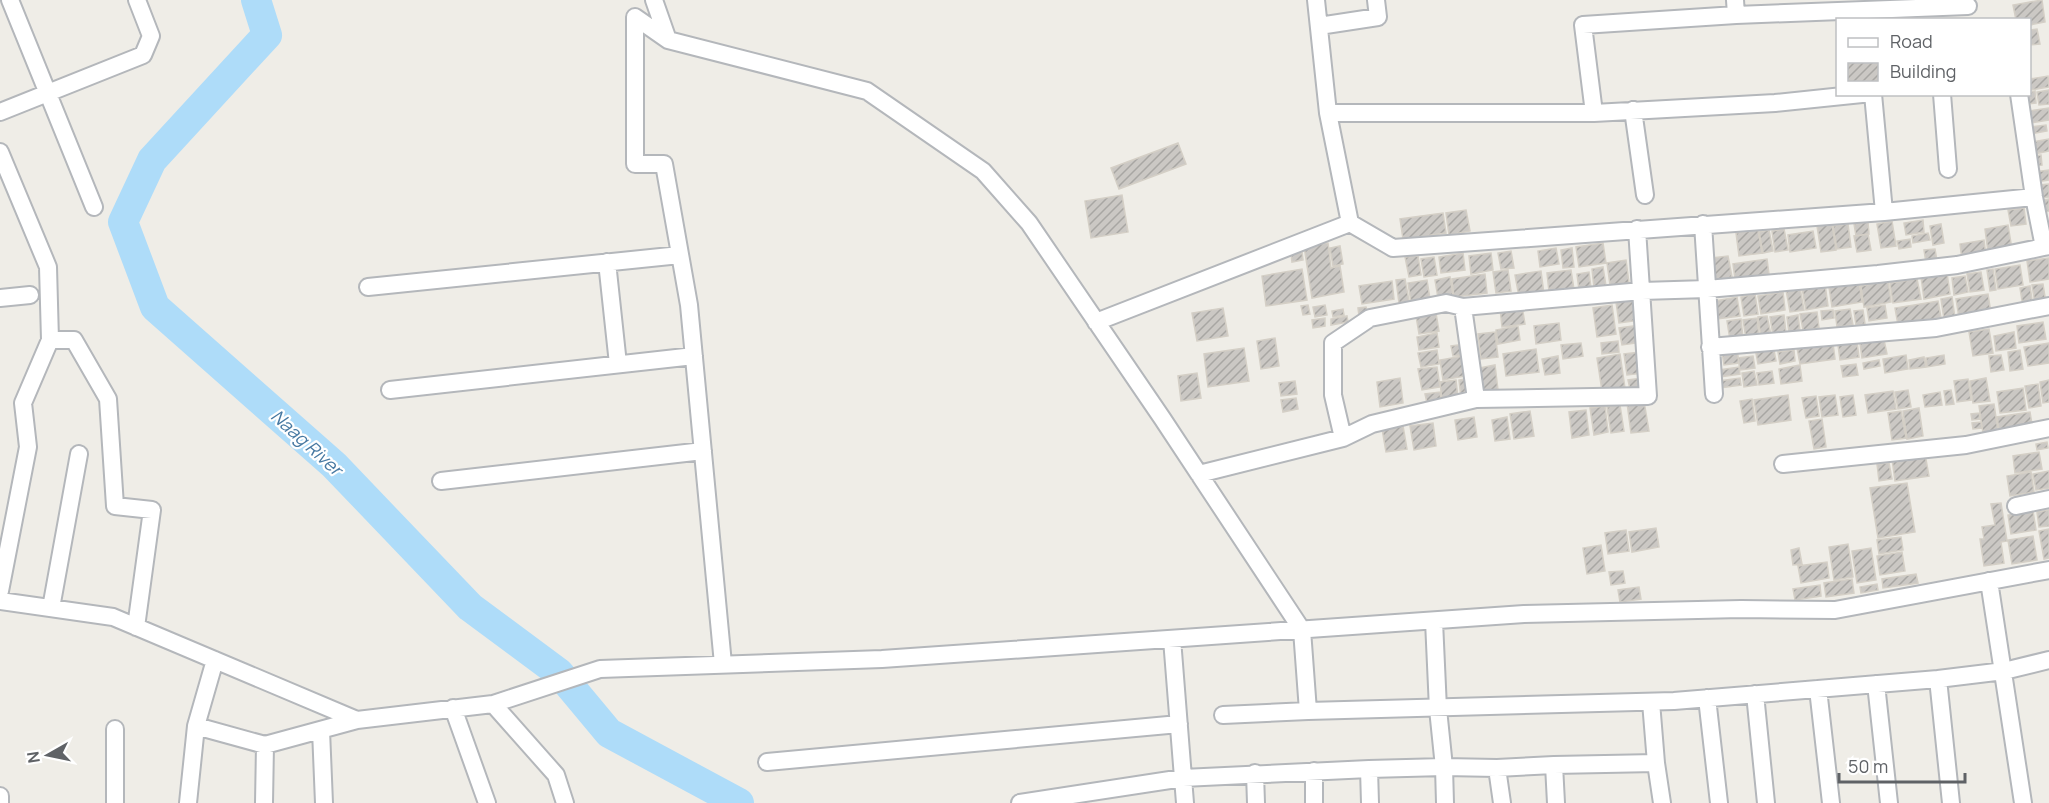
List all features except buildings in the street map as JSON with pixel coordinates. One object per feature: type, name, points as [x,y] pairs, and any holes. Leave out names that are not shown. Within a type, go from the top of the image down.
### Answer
[{"type":"street","points":[[10,0],[94,207]]},
{"type":"street","points":[[0,112],[143,55],[151,36],[137,0]]},
{"type":"street","points":[[654,0],[668,40]]},
{"type":"street","points":[[1316,0],[1328,113],[1350,223],[1393,248],[1884,212],[2034,197]]},
{"type":"street","points":[[1319,26],[1378,17],[1376,0]]},
{"type":"street","points":[[1594,113],[1583,25],[1736,7],[1968,9]]},
{"type":"street","points":[[723,664],[689,305],[663,164],[635,164],[635,17],[668,40],[867,91],[983,171],[1029,224],[1302,630],[1308,711]]},
{"type":"street","points":[[1328,113],[1594,113],[1775,103],[1843,96]]},
{"type":"street","points":[[1873,96],[1884,212]]},
{"type":"street","points":[[1942,96],[1948,169]]},
{"type":"street","points":[[1343,438],[1333,395],[1334,343],[1370,318],[1446,303],[1463,307],[1878,274],[1957,265],[2046,247],[2034,197],[2019,96]]},
{"type":"street","points":[[1633,110],[1646,195]]},
{"type":"street","points":[[0,152],[48,267],[50,340],[23,403],[28,447],[0,591]]},
{"type":"street","points":[[1096,322],[1350,223]]},
{"type":"street","points":[[1703,224],[1713,394]]},
{"type":"street","points":[[1199,474],[1343,438],[1372,424],[1476,399],[1648,396],[1637,230]]},
{"type":"street","points":[[368,287],[680,255]]},
{"type":"street","points":[[607,262],[618,364]]},
{"type":"street","points":[[0,298],[30,295]]},
{"type":"street","points":[[1710,347],[1936,328],[2049,306]]},
{"type":"street","points":[[1463,307],[1476,399]]},
{"type":"street","points":[[50,340],[74,340],[108,399],[115,506],[152,510],[136,627]]},
{"type":"street","points":[[390,390],[694,356]]},
{"type":"street","points":[[1783,464],[1966,445],[2049,428]]},
{"type":"street","points":[[441,482],[703,451]]},
{"type":"street","points":[[51,608],[79,454]]},
{"type":"street","points":[[2016,506],[2049,499]]},
{"type":"street","points":[[196,726],[265,745],[357,720],[493,704],[600,669],[882,659],[1524,614],[1741,609],[1835,610],[2049,570]]},
{"type":"street","points":[[1989,581],[2023,803]]},
{"type":"street","points":[[0,601],[113,617],[357,720]]},
{"type":"street","points":[[1434,621],[1437,709],[1444,767],[1445,803]]},
{"type":"street","points":[[1172,639],[1185,803]]},
{"type":"street","points":[[188,803],[196,726],[215,660]]},
{"type":"street","points":[[1223,715],[1651,702],[1938,679],[2004,671],[2049,660]]},
{"type":"street","points":[[1938,679],[1951,803]]},
{"type":"street","points":[[1876,684],[1889,803]]},
{"type":"street","points":[[1818,689],[1831,803]]},
{"type":"street","points":[[1755,694],[1766,803]]},
{"type":"street","points":[[1707,698],[1719,803]]},
{"type":"street","points":[[1651,702],[1662,803]]},
{"type":"street","points":[[493,704],[556,775],[565,803]]},
{"type":"street","points":[[453,708],[487,803]]},
{"type":"street","points":[[767,762],[1179,724]]},
{"type":"street","points":[[115,729],[115,803]]},
{"type":"street","points":[[321,730],[324,803]]},
{"type":"street","points":[[264,803],[265,745]]},
{"type":"street","points":[[1020,803],[1183,778],[1255,773],[1656,763]]},
{"type":"street","points":[[1554,765],[1556,803]]},
{"type":"street","points":[[1497,768],[1502,803]]},
{"type":"street","points":[[1369,769],[1370,803]]},
{"type":"street","points":[[1314,771],[1314,803]]},
{"type":"street","points":[[1255,773],[1256,803]]},
{"type":"street","points":[[0,796],[0,803]]},
{"type":"waterway","name":"Naag River","points":[[256,0],[267,35],[152,160],[123,222],[155,307],[334,465],[470,607],[559,673],[609,733],[739,803]]}]
